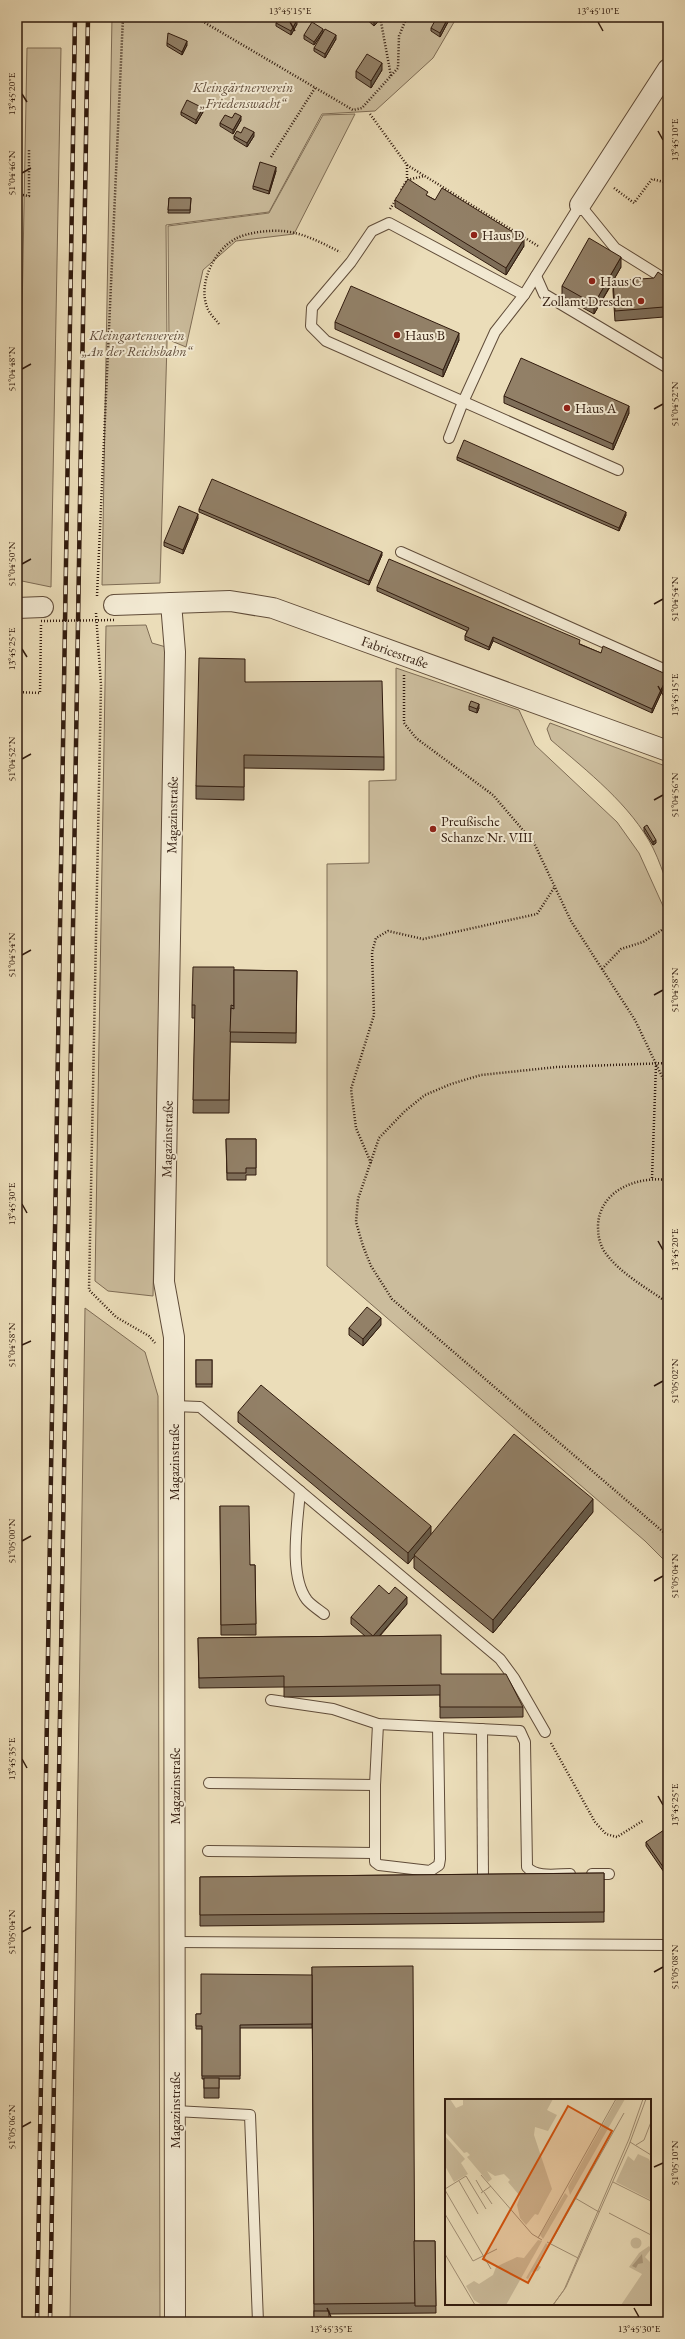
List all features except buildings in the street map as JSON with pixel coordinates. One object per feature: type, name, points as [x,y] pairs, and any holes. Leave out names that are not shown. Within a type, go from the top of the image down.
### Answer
[{"type":"street","points":[[580,206],[668,69]]},
{"type":"street","name":"Fabricestraße","points":[[106,610],[171,603],[230,601],[273,608],[668,751]]},
{"type":"street","name":"Magazinstraße","points":[[171,603],[175,652],[164,1282],[174,1337],[175,2322]]},
{"type":"street","points":[[17,608],[42,614]]},
{"type":"lane","points":[[449,438],[463,402],[495,332],[524,295],[580,206],[616,248],[668,281]]},
{"type":"lane","points":[[524,295],[389,223],[372,230],[352,261],[312,308],[311,326],[326,341],[618,470]]},
{"type":"lane","points":[[536,276],[544,294],[668,368]]},
{"type":"lane","points":[[401,552],[668,671]]},
{"type":"lane","points":[[174,1406],[200,1407],[500,1659],[514,1678],[545,1732]]},
{"type":"lane","points":[[300,1491],[296,1555],[300,1585],[307,1600],[324,1614]]},
{"type":"lane","points":[[272,1700],[333,1709],[378,1724],[515,1730],[523,1736],[527,1867],[531,1872],[537,1874],[609,1874]]},
{"type":"lane","points":[[378,1724],[375,1785],[375,1862],[379,1865],[430,1870],[439,1865],[438,1727]]},
{"type":"lane","points":[[482,1729],[483,1877]]},
{"type":"lane","points":[[208,1783],[375,1785]]},
{"type":"lane","points":[[208,1851],[374,1853]]},
{"type":"lane","points":[[175,1942],[668,1945]]},
{"type":"lane","points":[[175,2111],[250,2115],[258,2322]]},
{"type":"path","points":[[123,17],[106,610],[101,685],[89,1290],[116,1317],[149,1336],[174,1362]]},
{"type":"path","points":[[385,17],[381,22],[391,76]]},
{"type":"path","points":[[202,21],[353,110],[362,108],[398,68],[400,36],[407,17]]},
{"type":"path","points":[[271,157],[315,88]]},
{"type":"path","points":[[370,114],[407,165],[550,254]]},
{"type":"path","points":[[17,194],[29,196],[29,150]]},
{"type":"path","points":[[389,223],[389,212],[407,180],[407,165]]},
{"type":"path","points":[[407,180],[424,176]]},
{"type":"path","points":[[598,177],[634,203],[652,179],[668,183]]},
{"type":"path","points":[[219,324],[207,308],[204,296],[209,268],[236,238],[257,233],[282,231],[300,234],[352,261]]},
{"type":"path","points":[[17,692],[40,693],[42,614],[106,610]]},
{"type":"path","points":[[402,655],[405,683],[404,723],[416,738],[493,795],[534,843],[554,888],[571,921],[635,1020],[668,1089]]},
{"type":"path","points":[[370,1163],[356,1128],[351,1089],[374,1015],[372,952],[376,938],[388,931],[423,939],[536,914],[554,888]]},
{"type":"path","points":[[602,969],[621,949],[643,942],[668,926]]},
{"type":"path","points":[[652,1178],[656,1063]]},
{"type":"path","points":[[668,1063],[556,1066],[482,1075],[451,1084],[425,1095],[405,1111],[379,1138],[358,1199],[356,1222],[371,1266],[392,1299],[668,1536]]},
{"type":"path","points":[[668,1180],[652,1178],[623,1186],[609,1197],[599,1214],[598,1238],[605,1252],[625,1273],[668,1302]]},
{"type":"path","points":[[545,1732],[595,1822],[606,1834],[617,1837],[644,1820]]},
{"type":"green space","points":[[112,17],[457,17],[433,58],[375,111],[322,114],[269,212],[166,225],[167,343],[160,583],[102,585]]},
{"type":"green space","points":[[27,48],[61,48],[51,587],[17,580]]},
{"type":"green space","points":[[355,114],[294,234],[236,241],[203,270],[186,347],[169,340],[168,226],[269,213],[323,115]]},
{"type":"green space","points":[[17,169],[21,169],[19,286],[17,286]]},
{"type":"green space","points":[[146,625],[152,643],[166,647],[153,1296],[108,1291],[95,1281],[106,626]]},
{"type":"green space","points":[[396,668],[519,710],[535,745],[617,822],[639,853],[668,917],[668,966],[665,973],[668,975],[668,1564],[645,1541],[327,1266],[327,864],[369,863],[369,781],[396,780]]},
{"type":"green space","points":[[550,723],[668,767],[668,885],[653,848],[644,832],[621,803],[551,740],[547,729]]},
{"type":"green space","points":[[85,1308],[145,1352],[158,1396],[160,2322],[70,2322]]},
{"type":"railway","points":[[37,2322],[75,17]]},
{"type":"railway","points":[[50,2322],[88,17]]},
{"type":"place","name":"Haus D","points":[[474,235]]},
{"type":"place","name":"Haus C","points":[[592,281]]},
{"type":"place","name":"Zollamt Dresden","points":[[641,301]]},
{"type":"place","name":"Haus B","points":[[397,335]]},
{"type":"place","name":"Haus A","points":[[567,408]]},
{"type":"place","name":"Preußische Schanze Nr. VIII","points":[[433,829]]},
{"type":"park label","name":"Kleingärtnerverein „Friedenswacht“","points":[[243,96]]},
{"type":"park label","name":"Kleingartenverein „An der Reichsbahn“","points":[[137,344]]}]
